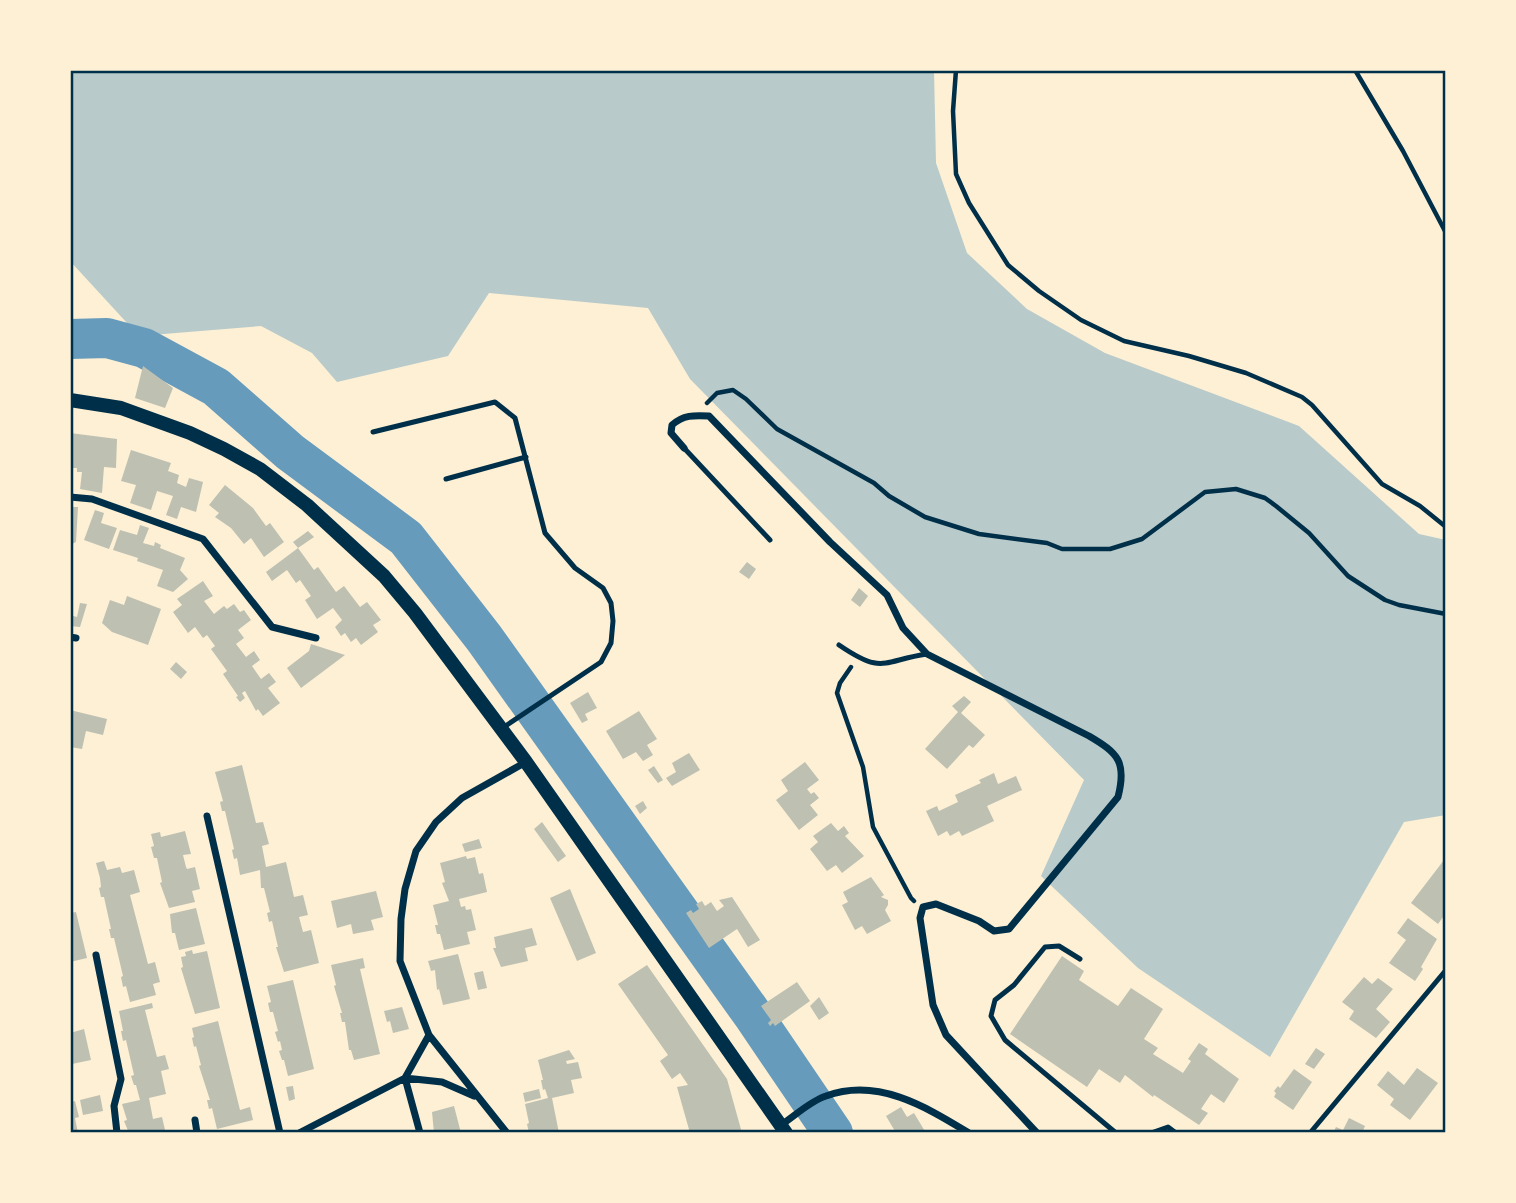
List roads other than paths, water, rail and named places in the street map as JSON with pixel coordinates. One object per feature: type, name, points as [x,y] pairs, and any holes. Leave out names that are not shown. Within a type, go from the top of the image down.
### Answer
[{"type":"main road","points":[[70,400],[121,408],[190,433],[260,469],[307,505],[384,576],[415,613],[526,762],[783,1129]]},
{"type":"street","points":[[684,448],[671,432],[672,425],[680,417],[709,416],[830,542],[887,595],[903,628],[927,654],[1112,750],[1121,766],[1122,780],[1118,797],[1009,929],[994,931],[936,904],[923,907],[919,918],[933,1005],[946,1035],[1037,1133]]},
{"type":"street","points":[[70,498],[92,499],[202,539],[272,627],[316,638]]},
{"type":"street","points":[[507,1133],[429,1035],[400,961],[401,919],[405,889],[416,851],[436,821],[462,798],[526,762]]},
{"type":"street","points":[[207,816],[280,1133]]},
{"type":"street","points":[[96,955],[121,1079],[114,1106],[117,1133]]},
{"type":"street","points":[[299,1133],[405,1078],[429,1035]]},
{"type":"street","points":[[405,1078],[442,1082],[478,1097]]},
{"type":"street","points":[[405,1078],[419,1133]]},
{"type":"street","points":[[783,1129],[797,1114],[824,1096],[849,1089],[868,1089],[893,1093],[936,1113],[969,1133]]},
{"type":"street","points":[[195,1120],[197,1133]]},
{"type":"lane","points":[[373,432],[495,402],[515,418],[545,533],[575,568],[603,589],[611,603],[611,643],[601,662],[501,729]]},
{"type":"lane","points":[[684,448],[770,540]]},
{"type":"lane","points":[[446,479],[526,457]]},
{"type":"lane","points":[[839,645],[858,658],[880,666],[927,654]]},
{"type":"lane","points":[[1080,959],[1059,946],[1045,947],[1014,985],[995,1000],[991,1016],[1005,1040],[1116,1133]]},
{"type":"lane","points":[[1310,1133],[1446,970]]},
{"type":"lane","points":[[1151,1133],[1168,1127],[1176,1133]]},
{"type":"waterway","points":[[70,339],[107,338],[144,348],[216,387],[290,452],[406,538],[484,638],[755,1018],[833,1133]]}]
